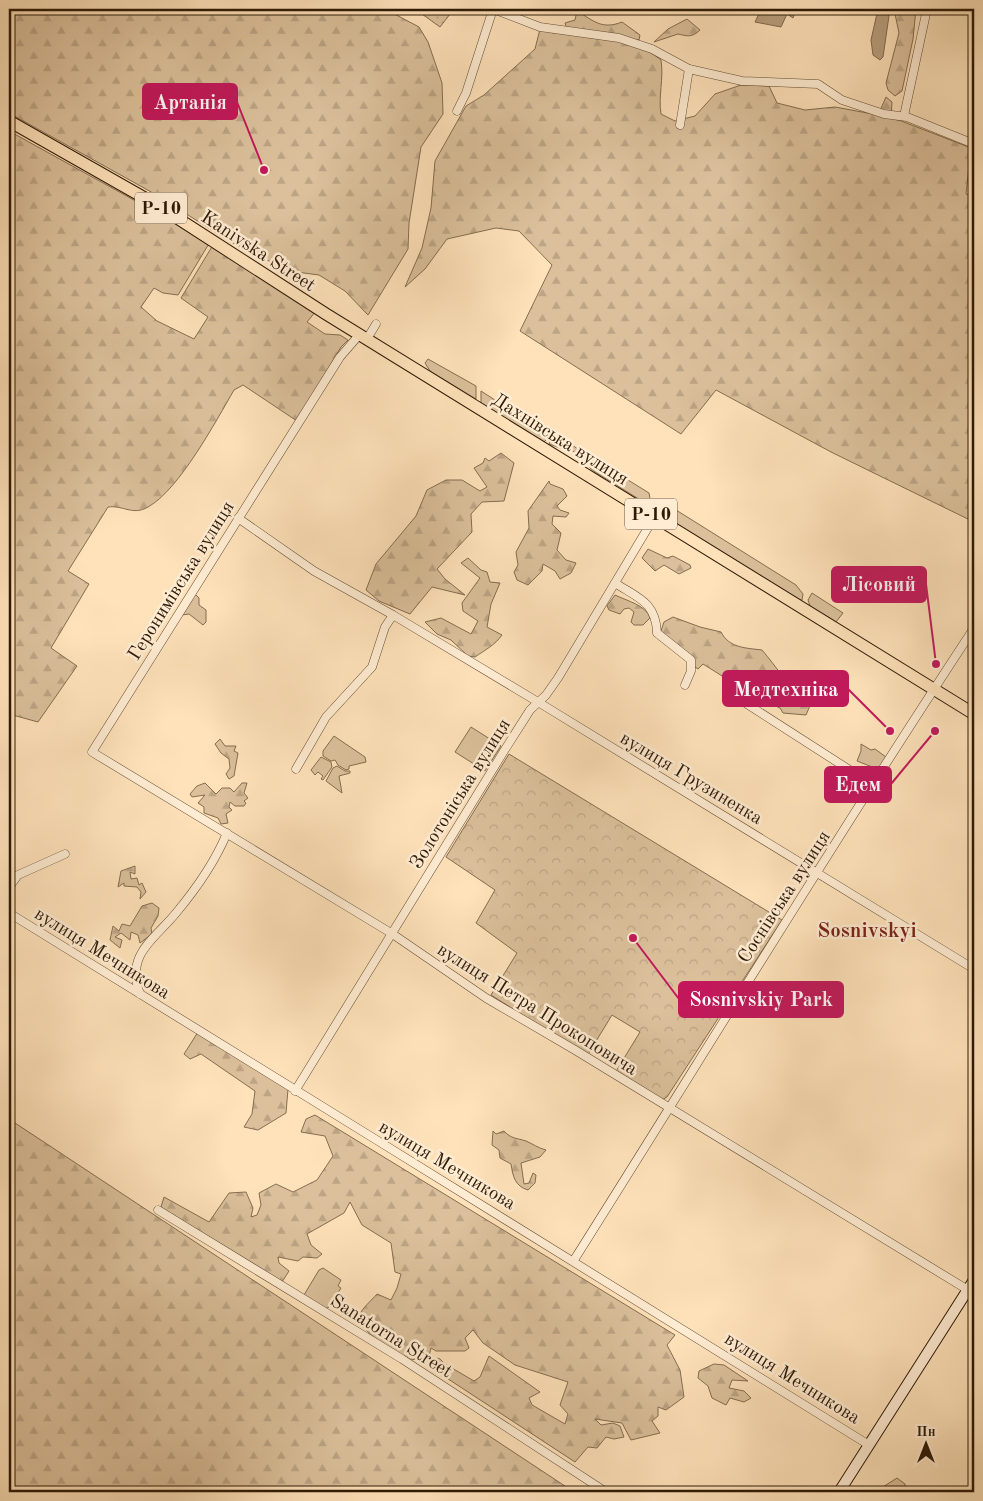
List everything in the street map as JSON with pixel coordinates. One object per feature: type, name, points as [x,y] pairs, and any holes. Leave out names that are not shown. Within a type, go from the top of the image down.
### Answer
[{"type":"main road","name":"Kanivska Street","points":[[9,121],[157,205],[364,336]]},
{"type":"main road","name":"Дахнівська вулиця","points":[[364,336],[974,714]]},
{"type":"street","points":[[457,111],[466,93],[493,9],[540,27],[619,38],[652,49],[689,69],[742,81],[818,84],[842,100],[884,114],[904,116],[974,144]]},
{"type":"street","points":[[904,116],[927,9]]},
{"type":"street","points":[[680,125],[689,69]]},
{"type":"street","name":"Геронимівська вулиця","points":[[92,752],[340,357],[376,324]]},
{"type":"street","name":"Золотоніська вулиця","points":[[295,1091],[520,726],[558,678],[655,516]]},
{"type":"street","name":"вулиця Грузиненка","points":[[238,518],[314,571],[538,702],[974,969]]},
{"type":"street","points":[[615,583],[648,604],[654,611],[657,633],[691,660],[691,670],[685,685]]},
{"type":"street","points":[[296,769],[326,717],[372,667],[385,627],[392,615]]},
{"type":"street","name":"Соснівська вулиця","points":[[574,1260],[753,971],[818,873],[974,628]]},
{"type":"street","points":[[736,697],[873,785]]},
{"type":"street","name":"вулиця Петра Прокоповича","points":[[92,752],[391,933],[486,998],[575,1050],[968,1290]]},
{"type":"street","points":[[140,994],[136,985],[136,970],[141,953],[156,932],[174,915],[216,858],[227,833]]},
{"type":"street","points":[[9,887],[18,875],[65,854]]},
{"type":"street","name":"вулиця Мечникова","points":[[9,913],[295,1091],[574,1260],[869,1445]]},
{"type":"street","name":"Sanatorna Street","points":[[158,1210],[402,1359],[606,1492]]},
{"type":"street","points":[[839,1492],[974,1280]]},
{"type":"green space","points":[[9,9],[385,9],[419,27],[428,42],[442,83],[443,114],[421,147],[409,223],[408,249],[368,315],[345,291],[319,275],[289,271],[231,242],[153,193],[9,113]]},
{"type":"green space","points":[[415,9],[454,9],[440,27]]},
{"type":"green space","points":[[894,9],[916,9],[913,39],[902,91],[895,96],[888,90],[886,83],[899,33]]},
{"type":"green space","points":[[577,11],[603,25],[622,22],[640,35],[639,40],[567,29],[565,23],[575,20]]},
{"type":"green space","points":[[687,19],[700,30],[697,33],[687,36],[678,34],[654,42],[668,29]]},
{"type":"green space","points":[[540,29],[587,34],[619,40],[648,51],[661,60],[661,114],[675,121],[695,116],[715,94],[741,85],[769,86],[777,103],[805,110],[835,107],[889,117],[879,113],[886,97],[892,102],[891,117],[971,148],[966,194],[974,197],[974,522],[831,452],[716,390],[681,434],[520,331],[552,265],[519,231],[496,228],[447,239],[425,269],[405,287],[422,248],[431,208],[435,161],[466,106],[484,95],[535,49]]},
{"type":"green space","points":[[9,131],[210,242],[178,295],[163,293],[154,288],[141,307],[157,321],[194,339],[208,317],[181,298],[213,245],[316,311],[307,322],[325,334],[340,335],[348,340],[341,347],[297,421],[243,385],[234,390],[196,454],[172,486],[160,498],[143,510],[138,511],[108,507],[68,571],[89,584],[51,648],[77,666],[38,722],[9,714]]},
{"type":"green space","points":[[428,359],[476,386],[476,399],[430,371],[425,363]]},
{"type":"green space","points":[[481,391],[546,433],[548,438],[544,442],[481,403]]},
{"type":"green space","points":[[551,438],[562,439],[649,493],[651,504],[647,504],[595,472],[590,468],[588,461],[568,448],[563,449],[549,444]]},
{"type":"green space","points":[[501,453],[514,463],[504,501],[482,502],[471,514],[472,532],[437,569],[445,579],[465,595],[432,587],[410,614],[379,601],[366,590],[376,564],[416,516],[427,490],[446,480],[462,480],[480,491],[487,487],[474,468],[483,463],[485,458],[489,461]]},
{"type":"green space","points":[[549,481],[550,484],[563,489],[567,496],[557,506],[560,510],[569,513],[566,517],[553,516],[552,524],[561,533],[557,550],[566,560],[576,563],[571,573],[560,579],[555,571],[543,564],[542,571],[528,585],[517,580],[514,572],[518,565],[516,552],[529,528],[528,511]]},
{"type":"green space","points":[[660,500],[796,585],[803,594],[802,600],[799,600],[654,510],[653,506]]},
{"type":"green space","points":[[648,549],[667,558],[673,556],[690,565],[691,568],[679,574],[664,565],[655,571],[642,558]]},
{"type":"green space","points":[[468,558],[481,570],[487,572],[490,582],[500,583],[491,604],[487,627],[502,635],[493,645],[475,657],[468,656],[451,640],[437,634],[425,622],[441,618],[471,634],[478,621],[463,611],[462,603],[480,578],[461,563]]},
{"type":"green space","points":[[812,593],[843,613],[836,622],[810,606],[808,600]]},
{"type":"green space","points":[[195,594],[199,598],[199,605],[206,610],[206,622],[203,625],[189,614],[182,615]]},
{"type":"green space","points":[[615,595],[645,610],[650,618],[643,625],[634,625],[631,622],[634,612],[629,608],[624,609],[620,614],[609,610],[607,606]]},
{"type":"green space","points":[[673,617],[721,632],[733,644],[762,650],[790,685],[812,701],[806,715],[783,713],[780,708],[762,700],[754,703],[737,686],[703,664],[698,669],[695,667],[661,631],[664,622]]},
{"type":"green space","points":[[471,727],[501,746],[485,771],[455,752]]},
{"type":"green space","points":[[334,736],[365,757],[366,762],[349,766],[349,769],[346,770],[338,765],[335,760],[331,761],[323,756],[323,751]]},
{"type":"green space","points":[[220,739],[225,746],[236,746],[234,751],[238,753],[234,776],[229,779],[226,774],[230,768],[229,759],[221,753],[215,744]]},
{"type":"green space","points":[[861,744],[871,750],[875,749],[886,757],[880,770],[857,761],[861,751]]},
{"type":"green space","points":[[509,754],[782,920],[667,1097],[662,1100],[615,1073],[640,1032],[612,1015],[587,1056],[491,995],[517,953],[476,923],[495,890],[446,857]]},
{"type":"green space","points":[[321,757],[331,762],[332,767],[323,780],[321,779],[323,776],[318,772],[315,775],[311,770]]},
{"type":"green space","points":[[337,766],[345,771],[350,771],[350,773],[339,776],[342,793],[326,781],[333,768]]},
{"type":"green space","points":[[205,783],[216,794],[222,788],[230,788],[234,792],[242,783],[247,783],[244,793],[248,798],[244,801],[246,803],[244,806],[235,806],[230,802],[229,807],[232,810],[226,814],[228,823],[221,824],[218,818],[204,813],[204,807],[198,803],[205,795],[192,797],[190,794],[197,786]]},
{"type":"green space","points":[[135,866],[135,874],[130,872],[131,879],[137,878],[139,885],[142,883],[146,892],[140,899],[141,892],[137,887],[124,886],[124,883],[118,887],[121,871]]},
{"type":"green space","points":[[152,903],[159,908],[158,916],[151,928],[152,934],[140,943],[138,935],[131,932],[130,940],[121,933],[115,937],[122,940],[120,948],[110,940],[113,926],[119,931],[122,924],[130,926],[142,906]]},
{"type":"green space","points":[[198,1032],[288,1089],[286,1113],[258,1130],[244,1127],[252,1114],[255,1091],[201,1054],[190,1059],[184,1054]]},
{"type":"green space","points":[[315,1115],[675,1335],[667,1345],[680,1370],[684,1397],[666,1410],[658,1407],[658,1416],[652,1421],[660,1433],[631,1440],[622,1423],[595,1419],[601,1425],[613,1423],[620,1426],[624,1437],[614,1439],[606,1437],[597,1448],[588,1447],[575,1462],[439,1373],[432,1366],[437,1358],[440,1359],[474,1381],[480,1377],[489,1356],[540,1392],[529,1398],[532,1405],[565,1424],[568,1414],[560,1405],[568,1382],[515,1365],[483,1343],[473,1330],[465,1338],[469,1348],[465,1351],[436,1351],[431,1348],[429,1356],[411,1360],[371,1335],[361,1322],[360,1315],[364,1307],[377,1294],[391,1300],[401,1274],[395,1272],[391,1243],[362,1225],[350,1202],[344,1213],[307,1234],[311,1245],[322,1254],[317,1258],[303,1257],[298,1261],[278,1257],[279,1263],[289,1271],[282,1282],[161,1207],[164,1197],[209,1222],[229,1193],[246,1192],[253,1208],[251,1217],[257,1215],[261,1205],[259,1193],[276,1184],[293,1192],[317,1180],[333,1156],[325,1136],[301,1132],[306,1119]]},
{"type":"green space","points":[[9,1119],[574,1492],[9,1492]]},
{"type":"green space","points":[[493,1131],[496,1134],[504,1131],[512,1137],[546,1150],[540,1157],[521,1163],[524,1184],[529,1183],[533,1173],[536,1175],[535,1183],[528,1190],[517,1183],[511,1164],[500,1158],[499,1150],[492,1145]]},
{"type":"green space","points":[[323,1268],[341,1280],[338,1286],[341,1288],[329,1307],[325,1309],[304,1295],[319,1270]]},
{"type":"green space","points":[[714,1364],[724,1365],[748,1381],[732,1380],[729,1388],[744,1391],[751,1398],[744,1402],[730,1398],[726,1405],[712,1398],[708,1386],[698,1378],[699,1371]]},
{"type":"green space","points":[[897,1478],[905,1484],[906,1492],[875,1492]]},
{"type":"shaded area","points":[[761,9],[782,9],[795,13],[793,18],[787,14],[781,27],[755,22]]},
{"type":"shaded area","points":[[878,9],[890,9],[883,57],[880,60],[873,55],[871,40]]},
{"type":"place","name":"Артанія","points":[[264,170]]},
{"type":"place","name":"Лісовий","points":[[936,664]]},
{"type":"place","name":"Медтехніка","points":[[890,731]]},
{"type":"place","name":"Едем","points":[[935,731]]},
{"type":"place","name":"Sosnivskiy Park","points":[[633,938]]},
{"type":"district","name":"Sosnivskyi","points":[[867,930]]}]
